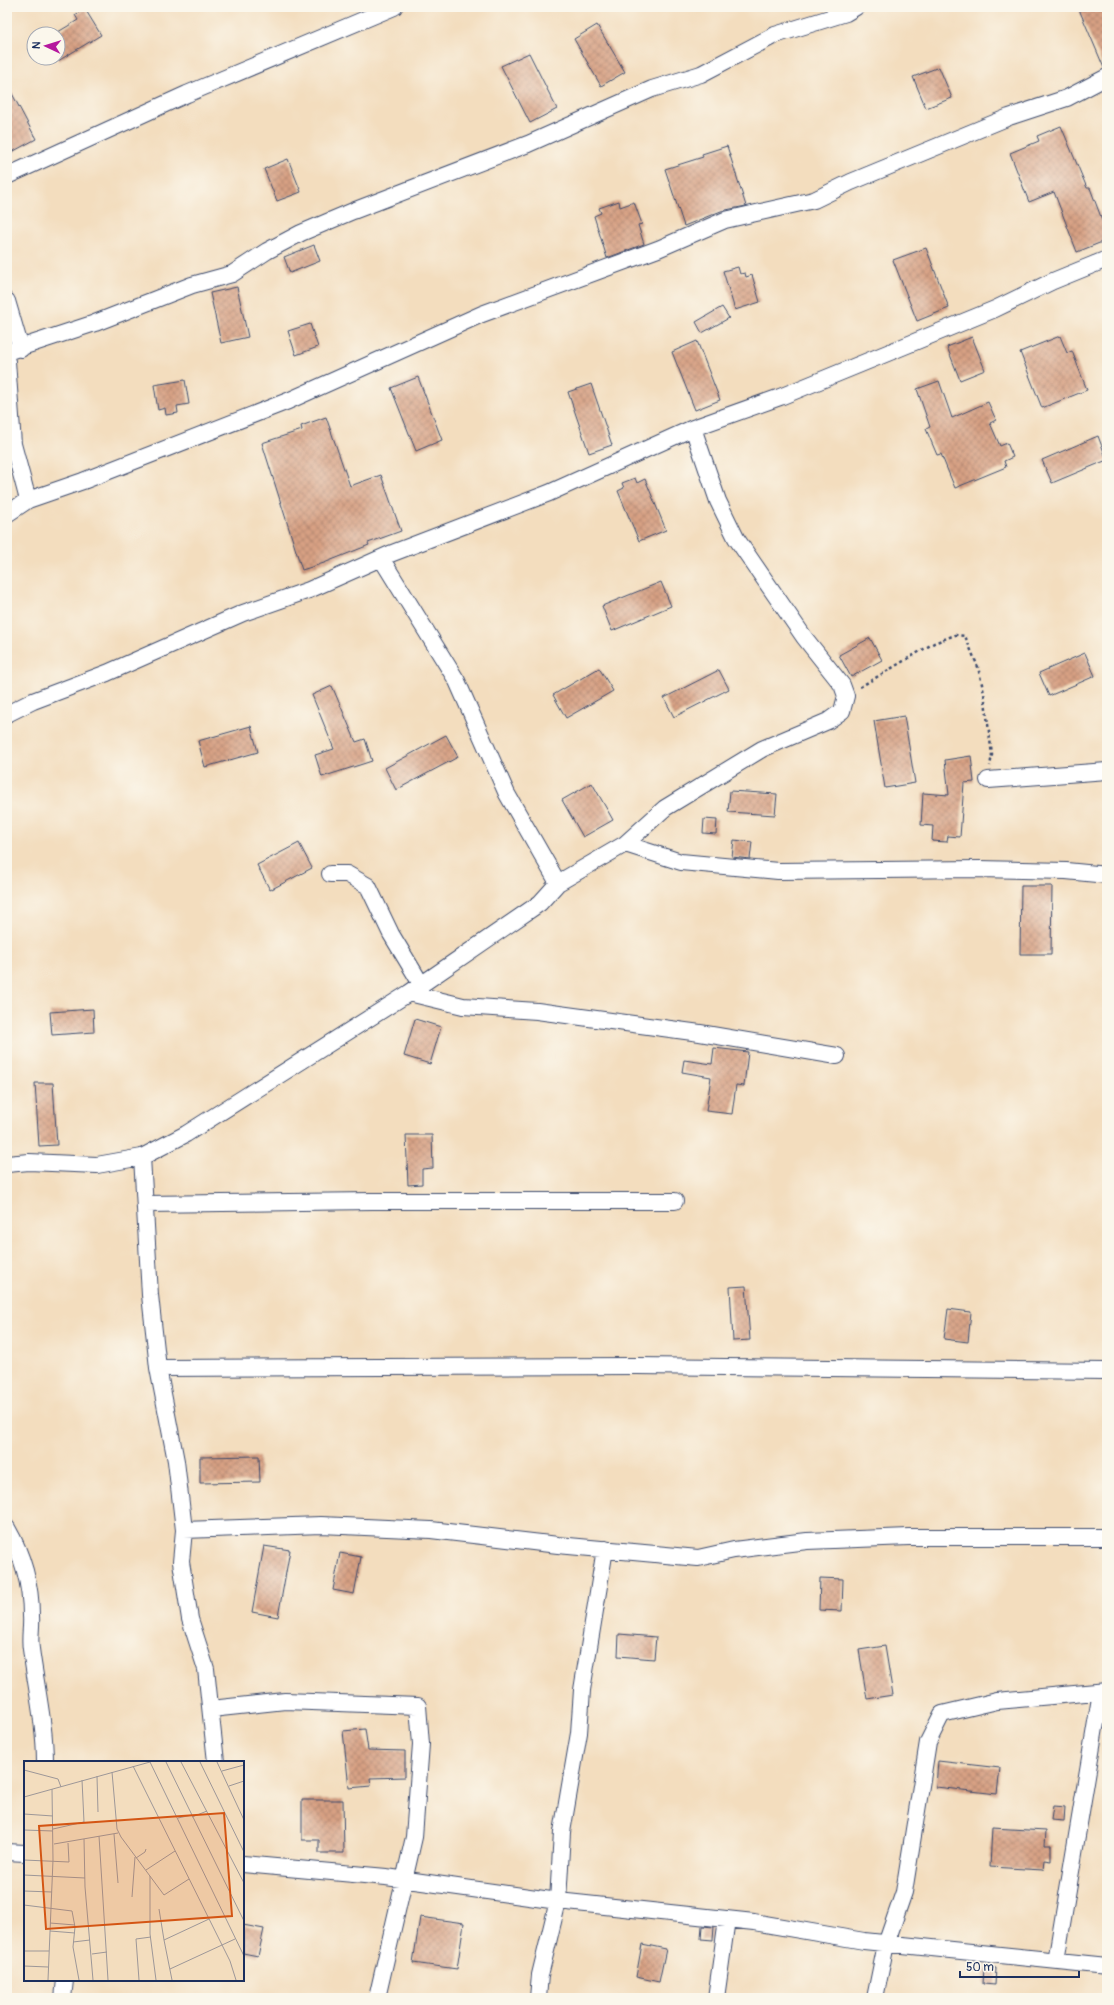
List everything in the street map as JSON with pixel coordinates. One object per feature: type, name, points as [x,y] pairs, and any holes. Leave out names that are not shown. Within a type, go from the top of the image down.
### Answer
[{"type":"street","points":[[7,176],[188,94],[394,7]]},
{"type":"street","points":[[7,301],[14,350],[95,323],[192,285],[232,274],[267,251],[301,233],[353,211],[528,144],[652,88],[701,74],[775,35],[846,13],[856,7]]},
{"type":"street","points":[[7,514],[28,500],[83,481],[288,401],[482,314],[658,249],[725,220],[814,200],[851,182],[1009,117],[1067,98],[1107,77]]},
{"type":"street","points":[[7,714],[33,701],[107,673],[243,613],[309,590],[381,558],[549,493],[693,428],[780,397],[841,373],[995,309],[1053,281],[1107,259]]},
{"type":"street","points":[[7,361],[13,444],[28,500]]},
{"type":"street","points":[[7,1164],[29,1162],[97,1165],[142,1157],[186,1134],[415,988],[540,903],[558,883],[625,844],[665,808],[762,749],[828,721],[842,711],[846,696],[842,684],[804,637],[736,538],[718,501],[693,428]]},
{"type":"street","points":[[381,558],[457,681],[507,794],[558,883]]},
{"type":"street","points":[[988,780],[1107,771]]},
{"type":"street","points":[[625,844],[681,862],[778,871],[980,869],[1066,871],[1107,875]]},
{"type":"street","points":[[330,874],[347,874],[368,886],[415,988],[463,1006],[537,1011],[692,1032],[837,1056]]},
{"type":"street","points":[[142,1157],[150,1295],[158,1368],[176,1461],[184,1530],[181,1562],[190,1619],[206,1669],[216,1761]]},
{"type":"street","points":[[145,1204],[372,1201],[675,1201]]},
{"type":"street","points":[[158,1368],[636,1366],[1107,1371]]},
{"type":"street","points":[[184,1530],[321,1525],[431,1530],[698,1558],[734,1550],[807,1541],[909,1537],[1107,1537]]},
{"type":"street","points":[[7,1528],[13,1538],[28,1580],[32,1615],[30,1647],[45,1733],[45,1761]]},
{"type":"street","points":[[538,1998],[540,1975],[558,1902],[562,1832],[579,1733],[582,1690],[605,1549]]},
{"type":"street","points":[[875,1998],[886,1944],[904,1892],[928,1742],[942,1714],[997,1701],[1104,1692],[1056,1961]]},
{"type":"street","points":[[211,1709],[284,1701],[418,1706],[421,1752],[414,1837],[377,1998]]},
{"type":"street","points":[[7,1852],[24,1853]]},
{"type":"street","points":[[244,1864],[386,1877],[558,1902],[727,1919],[886,1944],[1107,1966]]},
{"type":"street","points":[[716,1998],[727,1919]]},
{"type":"street","points":[[63,1998],[65,1981]]},
{"type":"path","points":[[846,696],[934,642],[955,635],[965,636],[978,667],[984,693],[992,755],[988,780]]},
{"type":"building","points":[[1078,7],[1107,7],[1107,68],[1104,68]]},
{"type":"building","points":[[85,9],[101,35],[66,56],[66,27],[78,20],[75,15]]},
{"type":"building","points":[[597,25],[625,72],[601,86],[574,39]]},
{"type":"building","points":[[529,53],[557,109],[530,123],[501,66]]},
{"type":"building","points":[[939,67],[952,98],[926,108],[913,77]]},
{"type":"building","points":[[7,84],[36,139],[12,152],[7,143]]},
{"type":"building","points":[[1061,126],[1087,188],[1090,188],[1107,233],[1107,240],[1077,252],[1054,192],[1029,202],[1010,153],[1039,141],[1037,136]]},
{"type":"building","points":[[727,146],[746,206],[721,211],[684,226],[665,169],[703,157],[702,154]]},
{"type":"building","points":[[288,159],[301,192],[277,201],[264,169]]},
{"type":"building","points":[[619,201],[620,207],[634,202],[642,224],[638,225],[644,244],[607,258],[594,216],[601,213],[599,208]]},
{"type":"building","points":[[314,245],[320,261],[290,273],[284,257]]},
{"type":"building","points":[[926,248],[949,308],[917,321],[893,260]]},
{"type":"building","points":[[738,267],[740,274],[745,273],[746,277],[752,275],[760,302],[735,310],[723,271]]},
{"type":"building","points":[[237,287],[248,337],[221,343],[210,293]]},
{"type":"building","points":[[722,307],[729,318],[702,333],[696,322]]},
{"type":"building","points":[[310,324],[318,347],[296,355],[288,331]]},
{"type":"building","points":[[1060,336],[1067,353],[1072,351],[1087,390],[1042,408],[1020,352]]},
{"type":"building","points":[[972,337],[985,370],[960,380],[947,347]]},
{"type":"building","points":[[697,341],[720,400],[695,410],[672,352]]},
{"type":"building","points":[[418,377],[442,440],[416,451],[391,388]]},
{"type":"building","points":[[185,380],[189,404],[177,406],[178,413],[166,415],[165,408],[158,410],[154,385]]},
{"type":"building","points":[[939,381],[952,418],[988,402],[996,420],[990,423],[1000,446],[1007,443],[1013,457],[1004,461],[1006,467],[955,488],[941,454],[937,455],[926,429],[930,427],[917,389]]},
{"type":"building","points":[[591,384],[612,445],[589,453],[568,392]]},
{"type":"building","points":[[326,417],[350,486],[381,475],[401,531],[368,543],[369,545],[324,563],[302,570],[262,443],[302,430],[301,426]]},
{"type":"building","points":[[1098,436],[1107,460],[1052,483],[1042,460]]},
{"type":"building","points":[[635,478],[637,483],[645,479],[666,530],[639,541],[618,491],[624,488],[622,483]]},
{"type":"building","points":[[661,582],[671,606],[612,631],[602,606]]},
{"type":"building","points":[[870,638],[882,660],[851,677],[839,655]]},
{"type":"building","points":[[1085,653],[1095,676],[1049,696],[1039,673]]},
{"type":"building","points":[[599,668],[613,691],[566,718],[553,695]]},
{"type":"building","points":[[719,670],[729,689],[674,717],[664,698]]},
{"type":"building","points":[[332,686],[356,742],[365,739],[372,761],[322,777],[315,755],[334,749],[312,695]]},
{"type":"building","points":[[904,716],[915,783],[885,788],[874,721]]},
{"type":"building","points":[[251,726],[258,752],[205,767],[198,741]]},
{"type":"building","points":[[446,735],[458,757],[396,790],[385,768]]},
{"type":"building","points":[[971,756],[974,782],[964,783],[960,837],[948,836],[947,842],[932,841],[933,826],[921,825],[923,793],[949,795],[945,760]]},
{"type":"building","points":[[592,783],[613,820],[583,837],[562,800]]},
{"type":"building","points":[[730,791],[777,794],[775,815],[728,812]]},
{"type":"building","points":[[704,819],[717,820],[716,834],[703,833]]},
{"type":"building","points":[[734,840],[752,842],[750,859],[732,857]]},
{"type":"building","points":[[299,843],[312,868],[270,890],[257,865]]},
{"type":"building","points":[[1021,886],[1052,886],[1051,954],[1020,954]]},
{"type":"building","points":[[93,1009],[94,1032],[52,1035],[50,1012]]},
{"type":"building","points":[[415,1019],[441,1027],[430,1064],[404,1056]]},
{"type":"building","points":[[714,1048],[748,1052],[744,1086],[736,1085],[732,1114],[706,1111],[711,1077],[682,1072],[684,1060],[712,1064]]},
{"type":"building","points":[[35,1083],[53,1083],[57,1145],[39,1146]]},
{"type":"building","points":[[406,1135],[432,1135],[433,1168],[422,1169],[422,1184],[408,1185]]},
{"type":"building","points":[[746,1286],[750,1340],[733,1341],[730,1287]]},
{"type":"building","points":[[948,1309],[971,1312],[968,1342],[944,1339]]},
{"type":"building","points":[[259,1456],[260,1482],[200,1483],[200,1457]]},
{"type":"building","points":[[264,1546],[290,1550],[278,1617],[252,1612]]},
{"type":"building","points":[[340,1553],[361,1557],[354,1594],[333,1590]]},
{"type":"building","points":[[820,1578],[843,1579],[842,1611],[819,1610]]},
{"type":"building","points":[[619,1634],[656,1637],[654,1659],[618,1656]]},
{"type":"building","points":[[885,1646],[893,1695],[867,1699],[859,1650]]},
{"type":"building","points":[[365,1729],[368,1750],[405,1751],[405,1777],[370,1778],[371,1786],[349,1788],[343,1731]]},
{"type":"building","points":[[938,1761],[1000,1768],[997,1794],[936,1787]]},
{"type":"building","points":[[302,1800],[343,1800],[344,1853],[319,1853],[319,1840],[302,1840]]},
{"type":"building","points":[[1053,1806],[1065,1807],[1064,1821],[1051,1820]]},
{"type":"building","points":[[992,1828],[1046,1831],[1045,1845],[1051,1845],[1051,1861],[1044,1860],[1043,1870],[990,1867]]},
{"type":"building","points":[[420,1917],[464,1923],[457,1969],[413,1963]]},
{"type":"building","points":[[244,1925],[264,1929],[258,1956],[244,1953]]},
{"type":"building","points":[[702,1926],[714,1927],[713,1940],[701,1939]]},
{"type":"building","points":[[642,1944],[666,1949],[659,1982],[636,1977]]},
{"type":"building","points":[[984,1967],[996,1968],[995,1985],[983,1984]]}]
